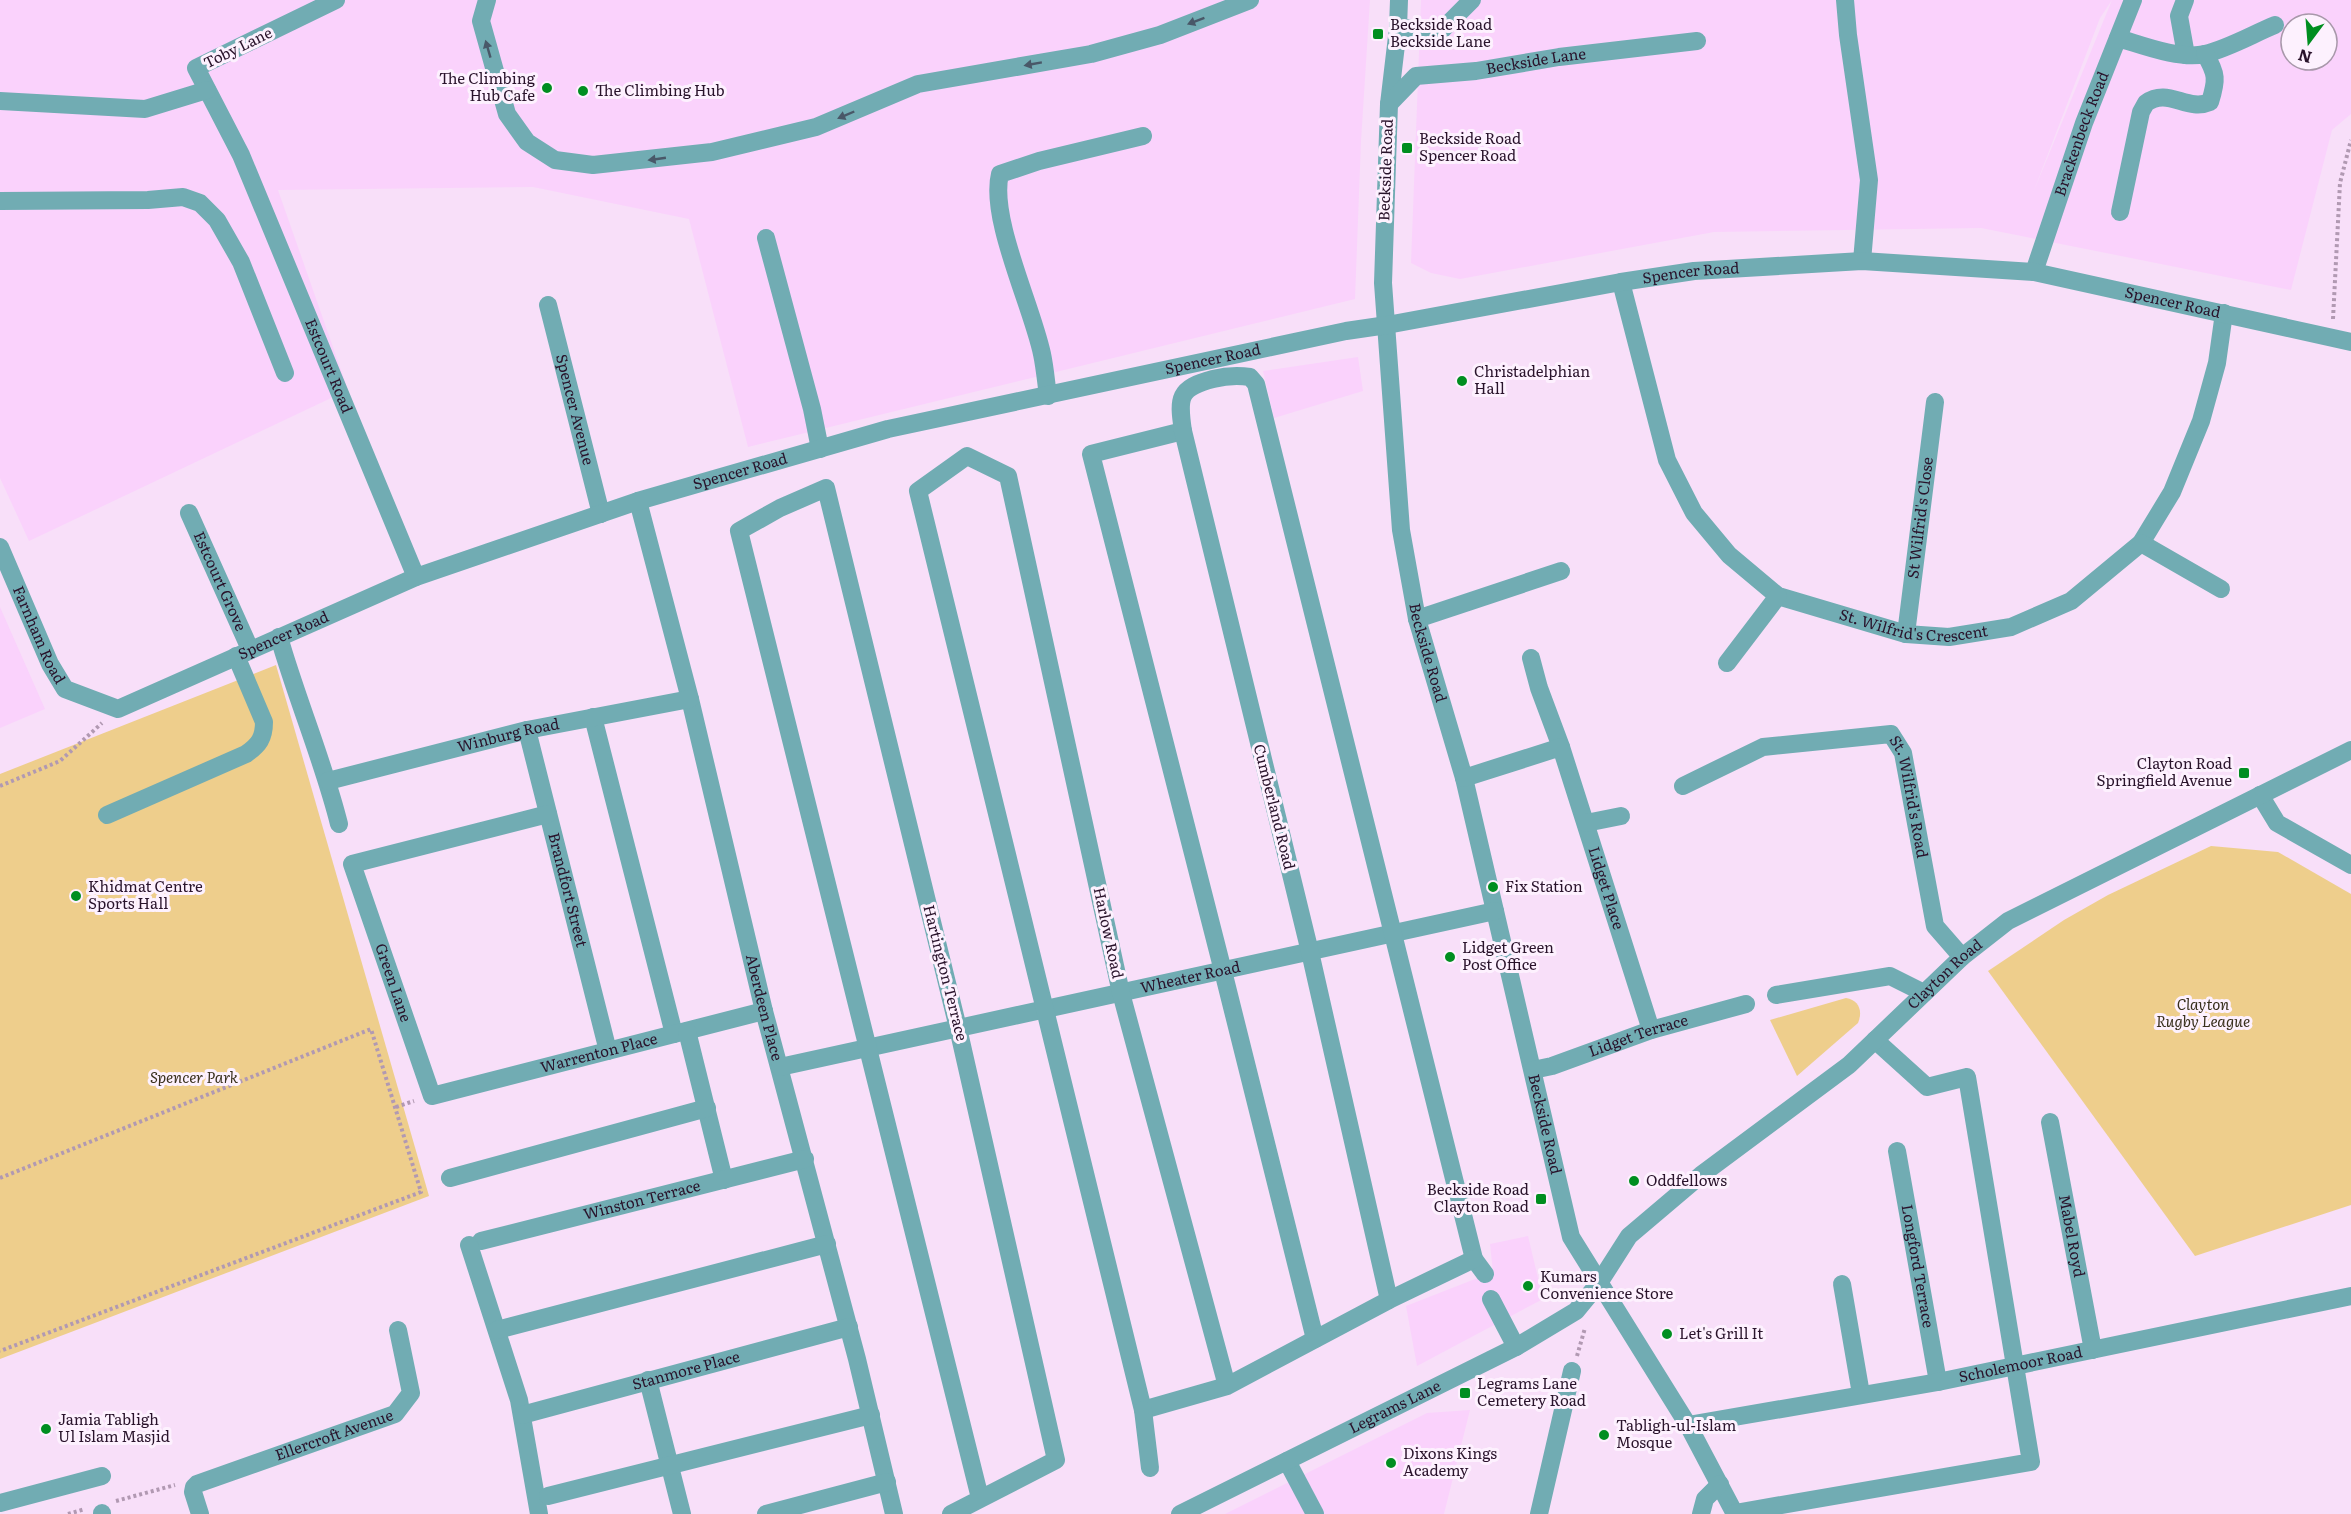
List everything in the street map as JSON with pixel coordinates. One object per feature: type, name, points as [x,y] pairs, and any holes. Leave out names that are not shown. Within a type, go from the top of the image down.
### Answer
[{"type":"street","name":"Toby Lane","points":[[241,155],[196,68],[336,0]]},
{"type":"street","points":[[487,0],[481,21],[507,114],[527,142],[555,160],[593,165],[647,161],[712,152],[816,127],[918,84],[1090,54],[1160,35],[1250,0]]},
{"type":"street","name":"Beckside Road","points":[[1399,0],[1389,104],[1383,284],[1388,325],[1401,530],[1417,619],[1464,778],[1571,1237],[1688,1425],[1735,1513]]},
{"type":"street","points":[[1398,28],[1442,30],[1472,0]]},
{"type":"street","points":[[1845,0],[1869,180],[1862,261]]},
{"type":"street","name":"Brackenbeck Road","points":[[2034,272],[2084,123],[2133,0]]},
{"type":"street","points":[[2120,212],[2141,112],[2146,103],[2160,96],[2201,106],[2210,102],[2216,86],[2214,70],[2195,54],[2179,16],[2186,0]]},
{"type":"street","points":[[2118,38],[2195,54],[2276,25]]},
{"type":"street","name":"Beckside Lane","points":[[1389,104],[1416,76],[1476,71],[1559,57],[1696,41]]},
{"type":"street","points":[[0,101],[145,109],[207,90]]},
{"type":"street","points":[[1048,396],[1042,353],[1000,213],[997,186],[1000,174],[1039,161],[1143,136]]},
{"type":"street","name":"Estcourt Road","points":[[241,155],[416,577]]},
{"type":"street","points":[[0,201],[148,200],[183,197],[200,203],[217,220],[241,262],[285,373]]},
{"type":"street","points":[[766,238],[813,409],[820,449]]},
{"type":"street","name":"Spencer Road","points":[[118,709],[416,577],[638,501],[888,429],[1346,331],[1621,282],[1694,271],[1862,261],[2034,272],[2351,342]]},
{"type":"street","name":"St. Wilfrid's Crescent","points":[[1621,282],[1666,460],[1694,513],[1729,555],[1778,596],[1906,634],[1949,637],[2011,627],[2071,601],[2141,543],[2172,492],[2201,420],[2217,363],[2224,313]]},
{"type":"street","name":"Spencer Avenue","points":[[548,305],[601,514]]},
{"type":"street","name":"Cumberland Road","points":[[1389,1300],[1310,952],[1183,431],[1181,401],[1185,390],[1194,384],[1224,376],[1242,375],[1250,376],[1256,384],[1394,934]]},
{"type":"street","name":"St Wilfrid's Close","points":[[1906,634],[1935,402]]},
{"type":"street","points":[[1183,431],[1091,454],[1315,1339]]},
{"type":"street","name":"Harlow Road","points":[[1046,1009],[918,491],[967,456],[1008,476],[1121,993],[1227,1386]]},
{"type":"street","name":"Hartington Terrace","points":[[867,1048],[739,531],[780,508],[826,488],[958,1028],[1056,1460],[980,1498]]},
{"type":"street","name":"Aberdeen Place","points":[[638,501],[690,699],[764,1011],[849,1327],[894,1514]]},
{"type":"street","name":"Estcourt Grove","points":[[107,815],[246,754],[257,746],[264,732],[264,722],[243,653],[189,513]]},
{"type":"street","points":[[2141,543],[2221,589]]},
{"type":"street","name":"Farnham Road","points":[[0,547],[50,664],[65,689],[118,709]]},
{"type":"street","points":[[1417,619],[1561,571]]},
{"type":"street","points":[[1727,663],[1778,596]]},
{"type":"street","points":[[279,637],[291,680],[328,781],[339,824]]},
{"type":"street","name":"Lidget Place","points":[[1531,658],[1539,688],[1562,747],[1651,1030]]},
{"type":"street","name":"Winburg Road","points":[[328,781],[527,730],[690,699]]},
{"type":"street","points":[[593,717],[681,1032],[707,1108],[724,1180]]},
{"type":"street","name":"Brandfort Street","points":[[527,730],[608,1051]]},
{"type":"street","name":"St. Wilfrid's Road","points":[[1683,786],[1763,747],[1892,734],[1903,753],[1935,926],[1962,957]]},
{"type":"street","points":[[1464,778],[1562,747]]},
{"type":"street","name":"Clayton Road","points":[[1599,1283],[1629,1236],[1701,1174],[1849,1065],[1962,957],[2008,921],[2351,750]]},
{"type":"street","points":[[2260,795],[2277,823],[2351,865]]},
{"type":"street","name":"Green Lane","points":[[432,1096],[352,864],[548,814]]},
{"type":"street","points":[[1586,823],[1621,816]]},
{"type":"street","name":"Wheater Road","points":[[780,1067],[1495,912]]},
{"type":"street","points":[[1394,934],[1474,1258],[1485,1274]]},
{"type":"street","points":[[1776,995],[1890,976],[1924,993]]},
{"type":"street","name":"Lidget Terrace","points":[[1533,1070],[1563,1062],[1651,1030],[1746,1004]]},
{"type":"street","points":[[1046,1009],[1143,1410],[1150,1468]]},
{"type":"street","name":"Warrenton Place","points":[[432,1096],[764,1011]]},
{"type":"street","points":[[1735,1513],[2031,1462],[1967,1077],[1927,1087],[1875,1040]]},
{"type":"street","points":[[867,1048],[980,1498],[951,1514]]},
{"type":"street","points":[[450,1178],[707,1108]]},
{"type":"street","name":"Mabel Royd","points":[[2050,1122],[2094,1350]]},
{"type":"street","name":"Longford Terrace","points":[[1898,1152],[1938,1382]]},
{"type":"street","name":"Winston Terrace","points":[[497,1330],[475,1243],[805,1159]]},
{"type":"street","points":[[539,1514],[519,1400],[497,1330],[827,1244]]},
{"type":"street","points":[[1143,1410],[1227,1386],[1389,1300],[1474,1258]]},
{"type":"street","name":"Legrams Lane","points":[[1180,1514],[1516,1347],[1576,1311],[1599,1283]]},
{"type":"street","points":[[1842,1284],[1861,1394]]},
{"type":"street","name":"Scholemoor Road","points":[[1688,1425],[1938,1382],[2351,1296]]},
{"type":"street","points":[[1491,1299],[1516,1347]]},
{"type":"street","name":"Stanmore Place","points":[[522,1415],[849,1327]]},
{"type":"street","name":"Ellercroft Avenue","points":[[193,1490],[197,1484],[395,1414],[411,1394],[398,1330]]},
{"type":"street","points":[[1539,1514],[1572,1371]]},
{"type":"street","points":[[648,1380],[682,1514]]},
{"type":"street","points":[[548,1497],[871,1415]]},
{"type":"street","points":[[1287,1461],[1315,1514]]},
{"type":"street","points":[[0,1503],[102,1476]]},
{"type":"street","points":[[766,1514],[887,1482]]},
{"type":"street","points":[[1701,1514],[1705,1499],[1720,1484]]},
{"type":"street","points":[[193,1490],[200,1514]]},
{"type":"path","points":[[2330,337],[2335,310],[2340,183],[2351,140]]},
{"type":"path","points":[[0,786],[60,761],[118,709]]},
{"type":"path","points":[[0,1178],[371,1029],[421,1192],[0,1351]]},
{"type":"path","points":[[68,1514],[101,1509],[174,1485],[193,1490]]},
{"type":"shaded area","points":[[0,0],[1370,0],[1361,141],[1355,299],[748,447],[689,219],[533,187],[278,190],[348,390],[29,541],[0,478]]},
{"type":"shaded area","points":[[1421,0],[2112,0],[2351,0],[2351,114],[2332,130],[2291,290],[1981,228],[1714,232],[1460,279],[1431,273],[1411,263]],"holes":[[[2112,0],[2033,193],[2100,18]]]},
{"type":"shaded area","points":[[1358,357],[1363,391],[1274,418],[1263,371]]},
{"type":"shaded area","points":[[0,607],[45,709],[0,728]]},
{"type":"shaded area","points":[[1528,1236],[1543,1299],[1417,1366],[1406,1306],[1493,1272],[1490,1244]]},
{"type":"shaded area","name":"Dixons Kings Academy","points":[[1470,1410],[1444,1514],[1225,1514],[1427,1413]]},
{"type":"green space","name":"Spencer Park","points":[[276,665],[429,1196],[0,1359],[0,774]]},
{"type":"green space","name":"Clayton Rugby League","points":[[2211,846],[2278,852],[2351,894],[2351,1205],[2195,1256],[1988,971],[2064,920],[2108,895]]},
{"type":"green space","points":[[1846,998],[1854,1001],[1859,1007],[1858,1023],[1797,1076],[1770,1020]]},
{"type":"place","name":"Beckside Road Beckside Lane","points":[[1378,34]]},
{"type":"place","name":"The Climbing Hub Cafe","points":[[547,88]]},
{"type":"place","name":"The Climbing Hub","points":[[583,91]]},
{"type":"place","name":"Beckside Road Spencer Road","points":[[1407,148]]},
{"type":"place","name":"Christadelphian Hall","points":[[1462,381]]},
{"type":"place","name":"Clayton Road Springfield Avenue","points":[[2244,773]]},
{"type":"place","name":"Fix Station","points":[[1493,887]]},
{"type":"place","name":"Khidmat Centre Sports Hall","points":[[76,896]]},
{"type":"place","name":"Lidget Green Post Office","points":[[1450,957]]},
{"type":"place","name":"Oddfellows","points":[[1634,1181]]},
{"type":"place","name":"Beckside Road Clayton Road","points":[[1541,1199]]},
{"type":"place","name":"Kumars Convenience Store","points":[[1528,1286]]},
{"type":"place","name":"Let's Grill It","points":[[1667,1334]]},
{"type":"place","name":"Legrams Lane Cemetery Road","points":[[1465,1393]]},
{"type":"place","name":"Jamia Tabligh Ul Islam Masjid","points":[[46,1429]]},
{"type":"place","name":"Tabligh-ul-Islam Mosque","points":[[1604,1435]]},
{"type":"place","name":"Dixons Kings Academy","points":[[1391,1463]]}]
